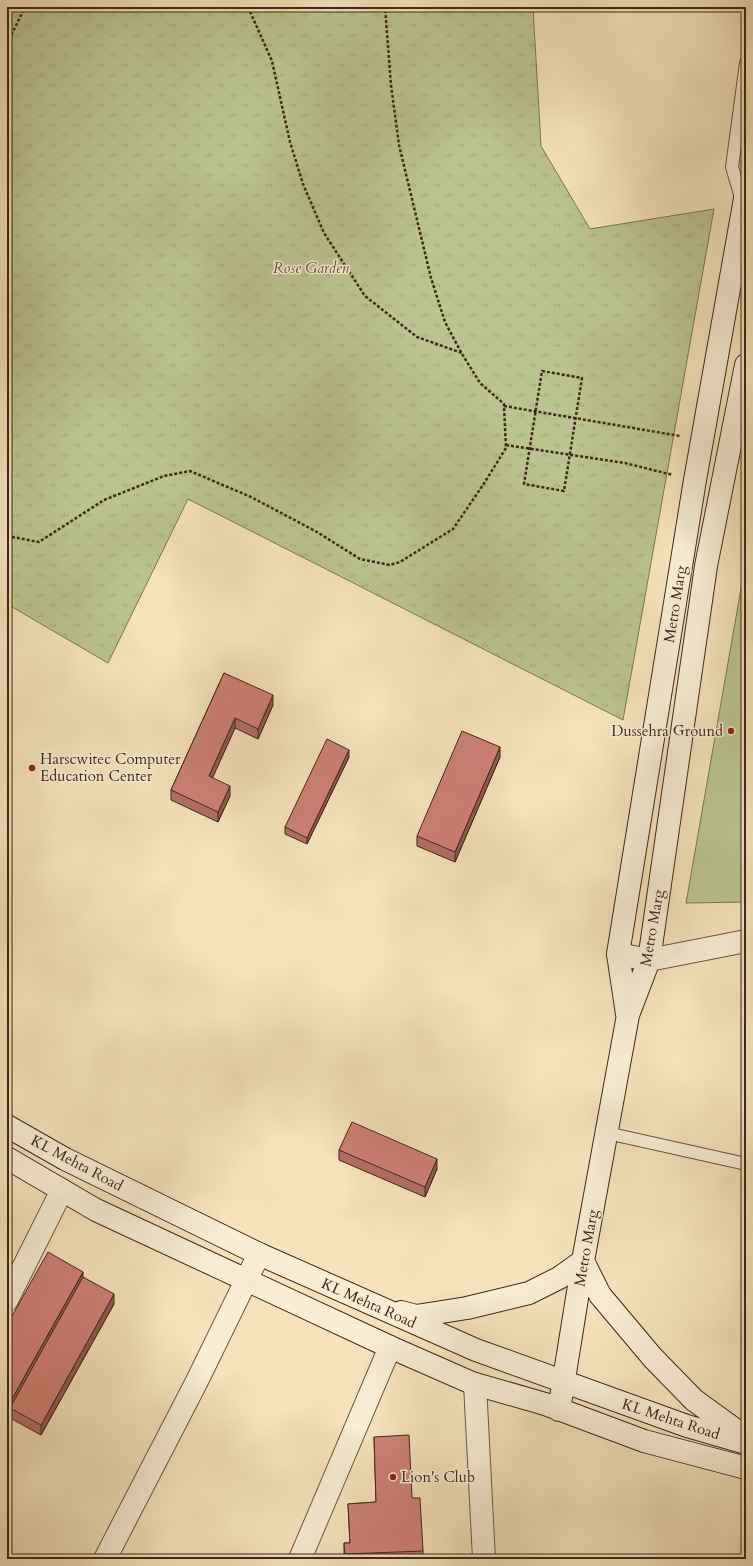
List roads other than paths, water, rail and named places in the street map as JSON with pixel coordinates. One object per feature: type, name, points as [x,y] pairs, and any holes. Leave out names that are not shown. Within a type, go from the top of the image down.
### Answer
[{"type":"street","name":"Metro Marg","points":[[628,1015],[618,954],[695,480],[745,200]]},
{"type":"street","name":"Metro Marg","points":[[559,1410],[583,1261],[628,1015],[650,960],[706,566],[746,365]]},
{"type":"street","points":[[618,954],[650,960],[746,941]]},
{"type":"street","name":"KL Mehta Road","points":[[7,1126],[65,1159],[259,1254],[476,1350],[687,1426],[746,1443]]},
{"type":"street","name":"KL Mehta Road","points":[[7,1158],[96,1210],[390,1347],[475,1384],[545,1404],[644,1441],[746,1468]]},
{"type":"street","points":[[7,1300],[62,1190]]},
{"type":"street","points":[[105,1559],[197,1381],[259,1254]]},
{"type":"street","points":[[376,1306],[416,1316],[468,1308],[528,1292],[559,1278],[583,1261],[600,1295],[653,1358],[694,1400],[746,1438]]},
{"type":"street","points":[[300,1559],[390,1347]]},
{"type":"street","points":[[475,1384],[484,1559]]},
{"type":"lane","points":[[745,200],[732,167],[746,63]]},
{"type":"lane","points":[[606,1133],[746,1164]]},
{"type":"place","name":"Dussehra Ground","points":[[731,731]]},
{"type":"place","name":"Harscwitec Computer Education Center","points":[[32,768]]},
{"type":"place","name":"Lion's Club","points":[[393,1477]]},
{"type":"park label","name":"Rose Garden","points":[[311,268]]}]
